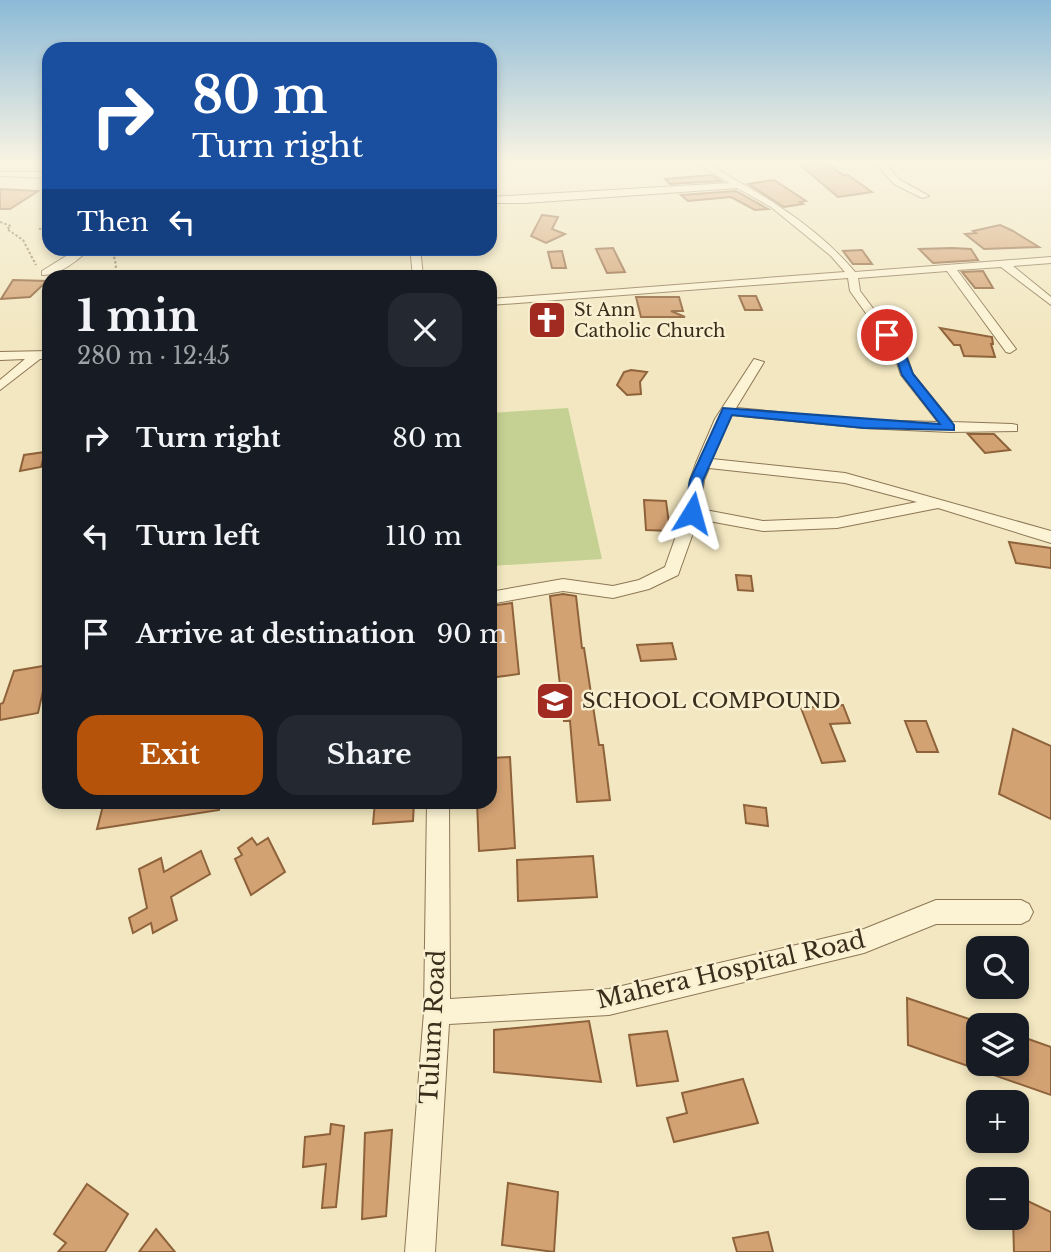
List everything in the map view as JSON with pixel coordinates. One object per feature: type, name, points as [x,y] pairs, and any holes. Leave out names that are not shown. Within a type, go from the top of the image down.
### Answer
[{"type":"street","points":[[794,220],[835,254],[852,275],[855,291],[899,351],[907,375],[950,428]]},
{"type":"street","points":[[52,270],[73,256]]},
{"type":"street","points":[[497,301],[1051,260]]},
{"type":"street","points":[[1004,264],[1051,302]]},
{"type":"street","points":[[950,268],[1010,349]]},
{"type":"street","points":[[0,356],[35,357]]},
{"type":"street","points":[[0,365],[42,356]]},
{"type":"street","points":[[1,379],[35,357]]},
{"type":"street","points":[[497,597],[563,585],[613,592],[643,585],[673,571],[692,513],[696,480],[727,411],[758,362]]},
{"type":"street","points":[[727,411],[864,424],[1012,428]]},
{"type":"street","points":[[703,463],[845,478],[1051,537]]},
{"type":"street","points":[[692,513],[763,526],[838,523],[938,503]]},
{"type":"street","name":"Tulum Road","points":[[420,1252],[437,1012],[438,809]]},
{"type":"street","name":"Mahera Hospital Road","points":[[437,1012],[609,1002],[864,941],[936,912],[1021,912]]},
{"type":"path","points":[[0,222],[11,226],[7,229],[23,240],[37,265],[49,270]]},
{"type":"green space","points":[[568,408],[602,559],[497,566],[497,413]]},
{"type":"building","points":[[539,220],[556,220],[552,229],[565,234],[546,243],[531,236]]},
{"type":"building","points":[[1000,225],[1039,247],[984,249],[965,234]]},
{"type":"building","points":[[613,248],[625,272],[607,273],[596,249]]},
{"type":"building","points":[[919,249],[971,249],[978,260],[933,263]]},
{"type":"building","points":[[862,250],[872,264],[853,264],[843,251]]},
{"type":"building","points":[[562,251],[566,268],[552,268],[548,252]]},
{"type":"building","points":[[983,271],[993,288],[975,288],[962,272]]},
{"type":"building","points":[[13,280],[42,281],[42,286],[30,297],[1,299]]},
{"type":"building","points":[[739,296],[756,296],[762,310],[745,310]]},
{"type":"building","points":[[636,297],[679,297],[683,311],[671,311],[685,317],[641,317]]},
{"type":"building","points":[[940,328],[992,337],[995,357],[964,356],[960,345],[954,345]]},
{"type":"building","points":[[624,372],[647,372],[640,382],[641,394],[627,395],[617,385]]},
{"type":"building","points":[[968,434],[994,434],[1010,450],[985,453]]},
{"type":"building","points":[[42,452],[41,467],[20,471],[24,455]]},
{"type":"building","points":[[644,500],[666,501],[670,531],[646,530]]},
{"type":"building","points":[[1009,542],[1051,548],[1051,568],[1016,563]]},
{"type":"building","points":[[736,575],[751,576],[753,591],[738,590]]},
{"type":"building","points":[[550,596],[576,596],[582,648],[599,745],[603,745],[610,800],[577,802],[570,721],[564,721]]},
{"type":"building","points":[[512,603],[519,674],[497,677],[497,605]]},
{"type":"building","points":[[672,643],[676,659],[641,661],[637,645]]},
{"type":"building","points":[[42,666],[42,696],[38,713],[0,720],[0,704],[3,703],[14,671]]},
{"type":"building","points":[[843,705],[850,723],[830,724],[845,761],[822,763],[801,708]]},
{"type":"building","points":[[905,721],[926,721],[938,752],[917,752]]},
{"type":"building","points":[[1013,729],[1051,746],[1051,819],[999,794]]},
{"type":"building","points":[[510,757],[515,848],[479,851],[477,809],[497,809],[497,758]]},
{"type":"building","points":[[744,805],[766,808],[768,826],[746,823]]},
{"type":"building","points":[[102,809],[219,809],[219,810],[97,829]]},
{"type":"building","points":[[374,809],[414,809],[413,821],[373,824]]},
{"type":"building","points":[[252,838],[257,845],[268,838],[285,872],[251,895],[235,859],[242,855],[238,848]]},
{"type":"building","points":[[201,851],[210,874],[171,897],[177,920],[153,933],[151,923],[133,933],[129,918],[147,908],[139,869],[161,858],[164,872]]},
{"type":"building","points":[[593,856],[597,897],[518,901],[517,860]]},
{"type":"building","points":[[907,998],[966,1018],[966,1065],[908,1045]]},
{"type":"building","points":[[589,1021],[601,1082],[494,1072],[494,1030]]},
{"type":"building","points":[[667,1031],[678,1081],[637,1086],[629,1035]]},
{"type":"building","points":[[1029,1039],[1051,1047],[1051,1095],[997,1076],[1029,1076]]},
{"type":"building","points":[[743,1079],[758,1123],[674,1142],[667,1118],[687,1113],[682,1093]]},
{"type":"building","points":[[331,1124],[344,1126],[336,1207],[322,1208],[326,1164],[303,1167],[305,1137],[330,1134]]},
{"type":"building","points":[[392,1130],[386,1216],[362,1219],[365,1133]]},
{"type":"building","points":[[508,1183],[558,1192],[554,1252],[502,1245]]},
{"type":"building","points":[[87,1184],[128,1214],[105,1252],[58,1252],[66,1243],[54,1234]]},
{"type":"building","points":[[1029,1202],[1051,1212],[1051,1252],[1014,1252],[1013,1230],[1029,1230]]},
{"type":"building","points":[[156,1229],[175,1252],[139,1252]]},
{"type":"building","points":[[768,1232],[773,1252],[737,1252],[733,1238]]},
{"type":"place","name":"St Ann Catholic Church","points":[[547,320]]},
{"type":"place","name":"SCHOOL COMPOUND","points":[[555,701]]},
{"type":"route","points":[[692,513],[696,480],[727,411],[864,424],[950,428],[907,375],[899,351],[887,335]]}]
